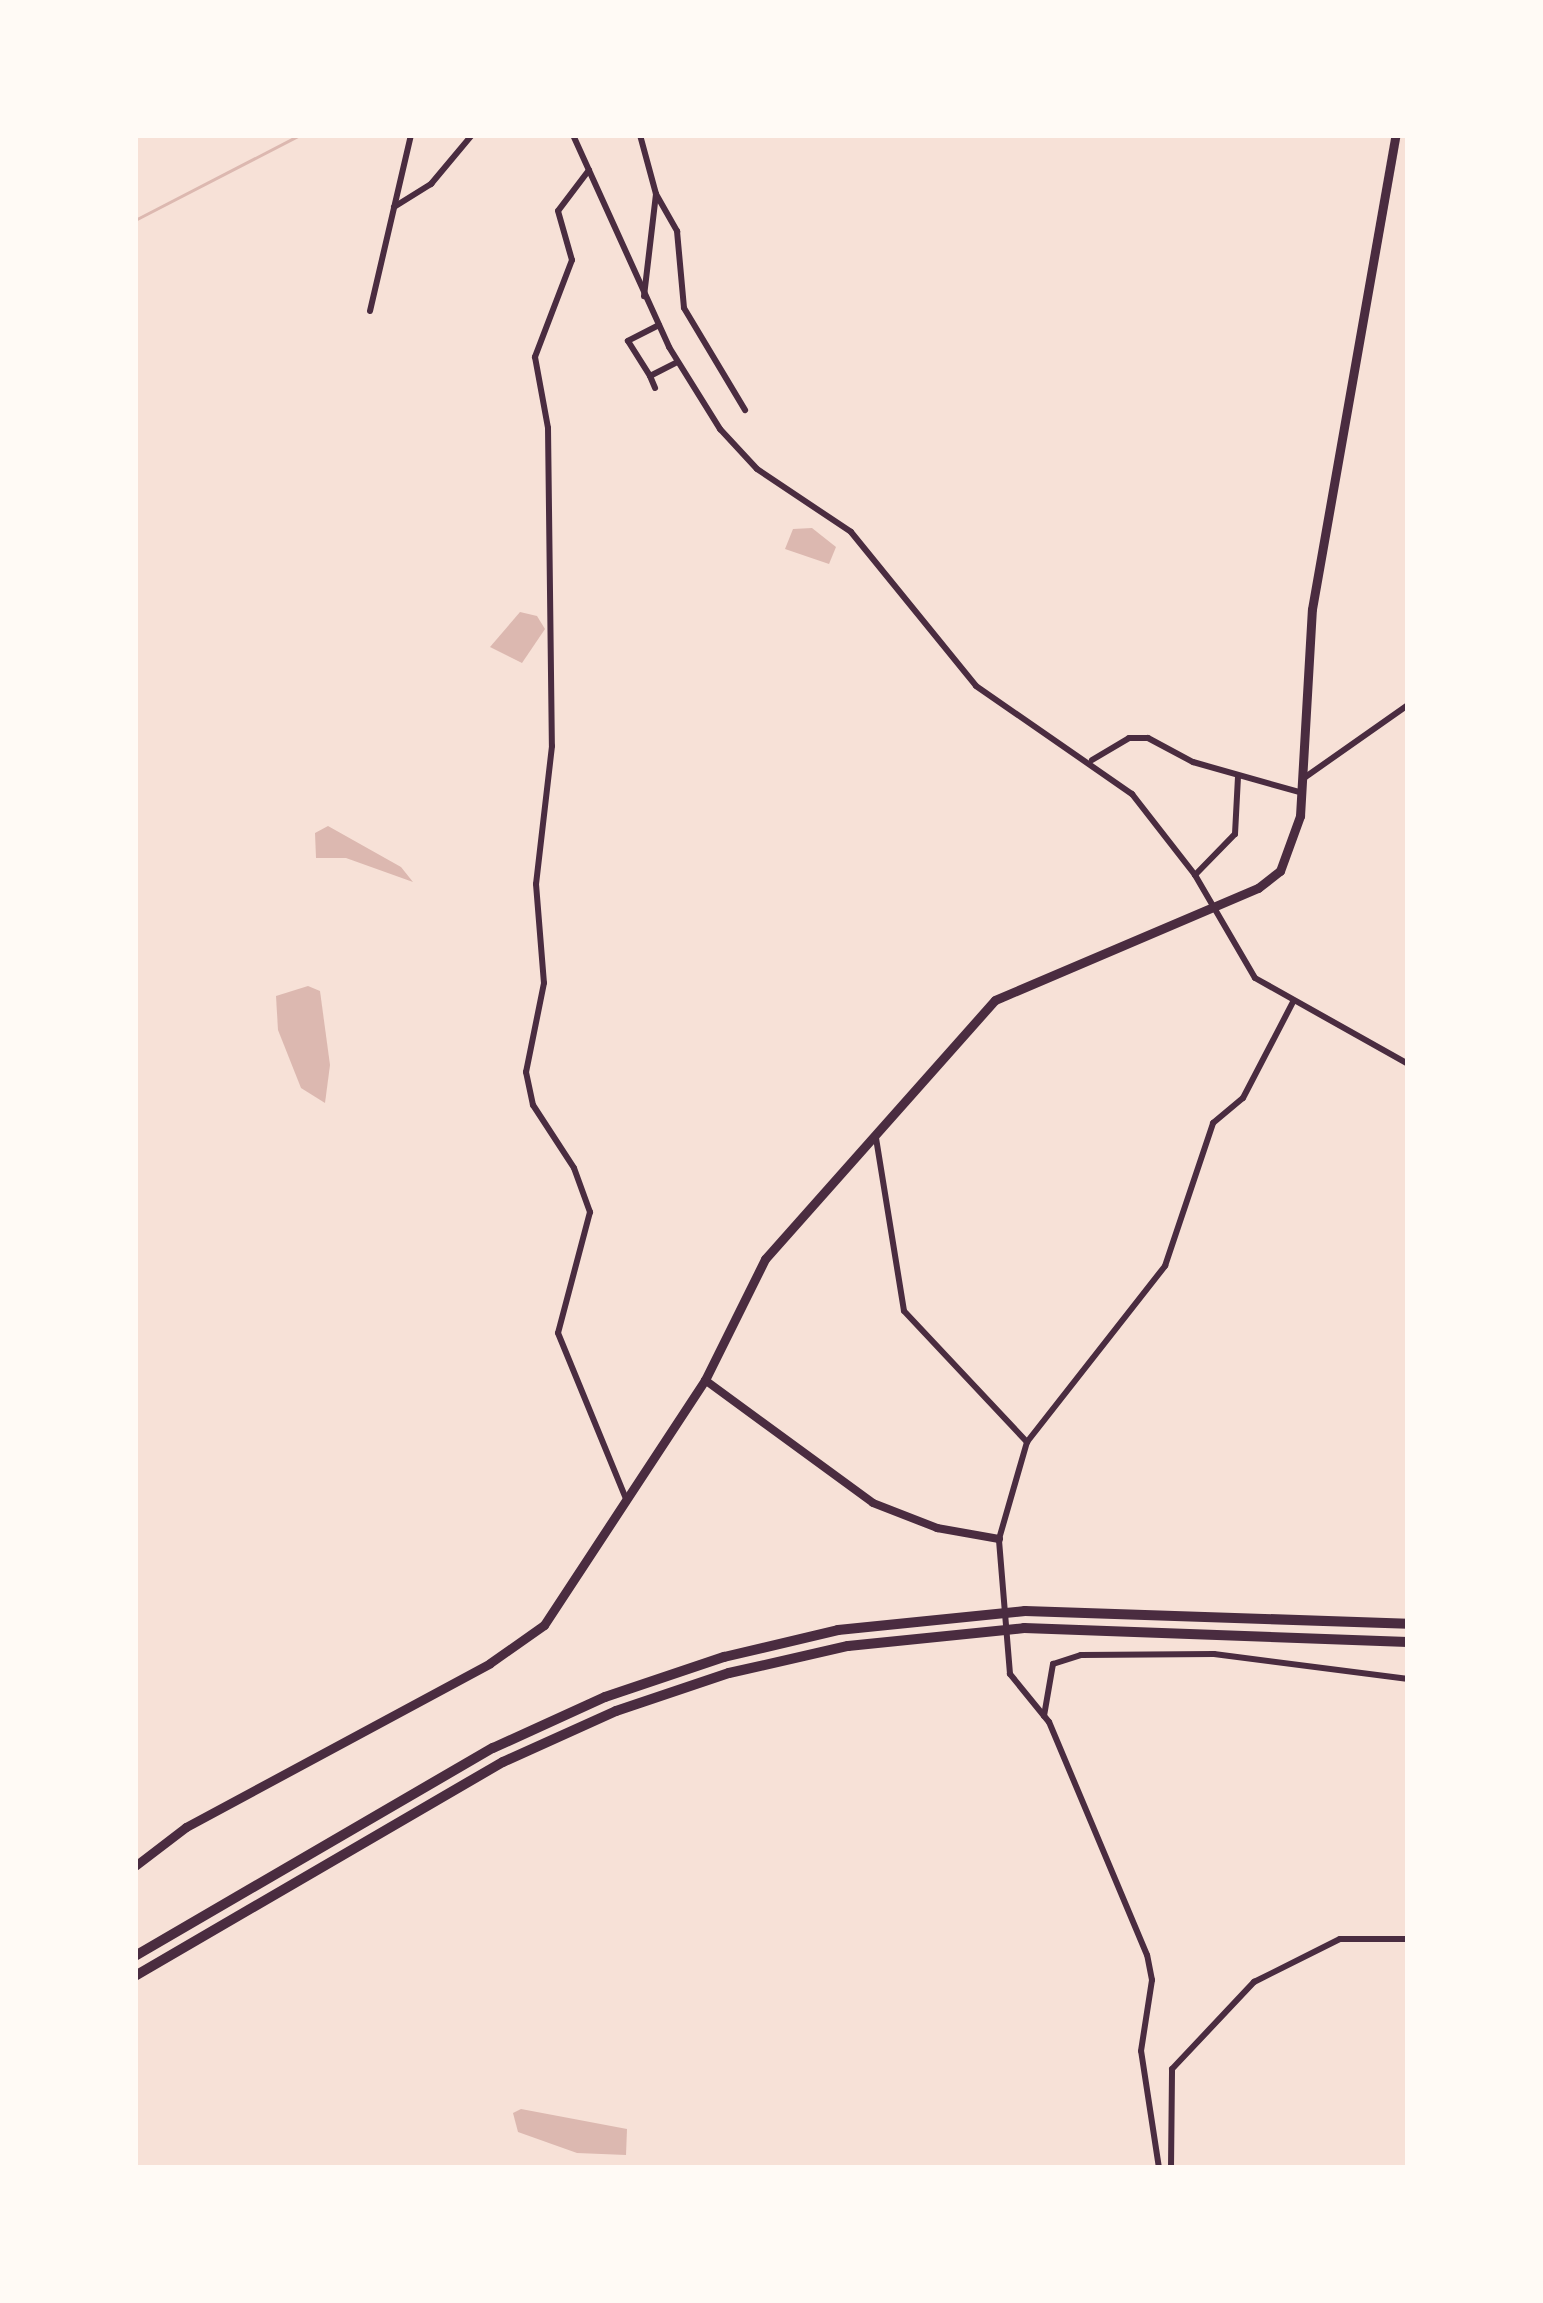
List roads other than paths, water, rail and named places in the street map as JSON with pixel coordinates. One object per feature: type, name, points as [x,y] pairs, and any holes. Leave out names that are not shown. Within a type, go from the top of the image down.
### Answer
[{"type":"highway","points":[[135,1957],[494,1748],[605,1696],[743,1652],[901,1620],[1025,1611],[1408,1624]]},
{"type":"highway","points":[[135,1976],[503,1762],[616,1711],[729,1673],[848,1646],[1004,1629],[1149,1627],[1408,1642]]},
{"type":"main road","points":[[135,1866],[186,1827],[523,1644],[569,1593],[628,1504],[705,1380],[765,1258],[995,1000],[1214,907],[1280,871],[1293,850],[1312,609],[1396,135]]},
{"type":"street","points":[[370,311],[411,135]]},
{"type":"street","points":[[394,207],[431,184],[472,135]]},
{"type":"street","points":[[573,135],[644,296],[677,362],[720,430],[757,469],[851,532],[959,670],[1042,735],[1092,760],[1145,807],[1195,875],[1255,978],[1408,1064]]},
{"type":"street","points":[[640,135],[656,194],[677,231],[684,308],[745,410]]},
{"type":"street","points":[[589,170],[558,211],[572,260],[535,357],[548,428],[552,746],[536,884],[544,983],[526,1072],[533,1106],[574,1168],[590,1212],[558,1333],[628,1504]]},
{"type":"street","points":[[644,296],[656,194]]},
{"type":"street","points":[[655,388],[628,341],[659,325]]},
{"type":"street","points":[[650,376],[677,362]]},
{"type":"street","points":[[1092,760],[1129,738],[1148,738],[1238,776],[1301,786],[1408,705]]},
{"type":"street","points":[[1195,875],[1235,834],[1238,776]]},
{"type":"street","points":[[1159,2168],[1141,2051],[1151,1980],[1147,1955],[1044,1716],[1003,1652],[999,1539],[1028,1442],[1165,1266],[1213,1123],[1244,1098],[1293,1002]]},
{"type":"street","points":[[875,1133],[904,1311],[1028,1442]]},
{"type":"street","points":[[705,1380],[873,1503],[904,1519],[999,1539]]},
{"type":"street","points":[[1044,1716],[1052,1664],[1081,1654],[1214,1654],[1408,1679]]},
{"type":"street","points":[[1171,2168],[1172,2069],[1254,1982],[1340,1940],[1408,1939]]},
{"type":"waterway","points":[[135,220],[300,135]]}]
